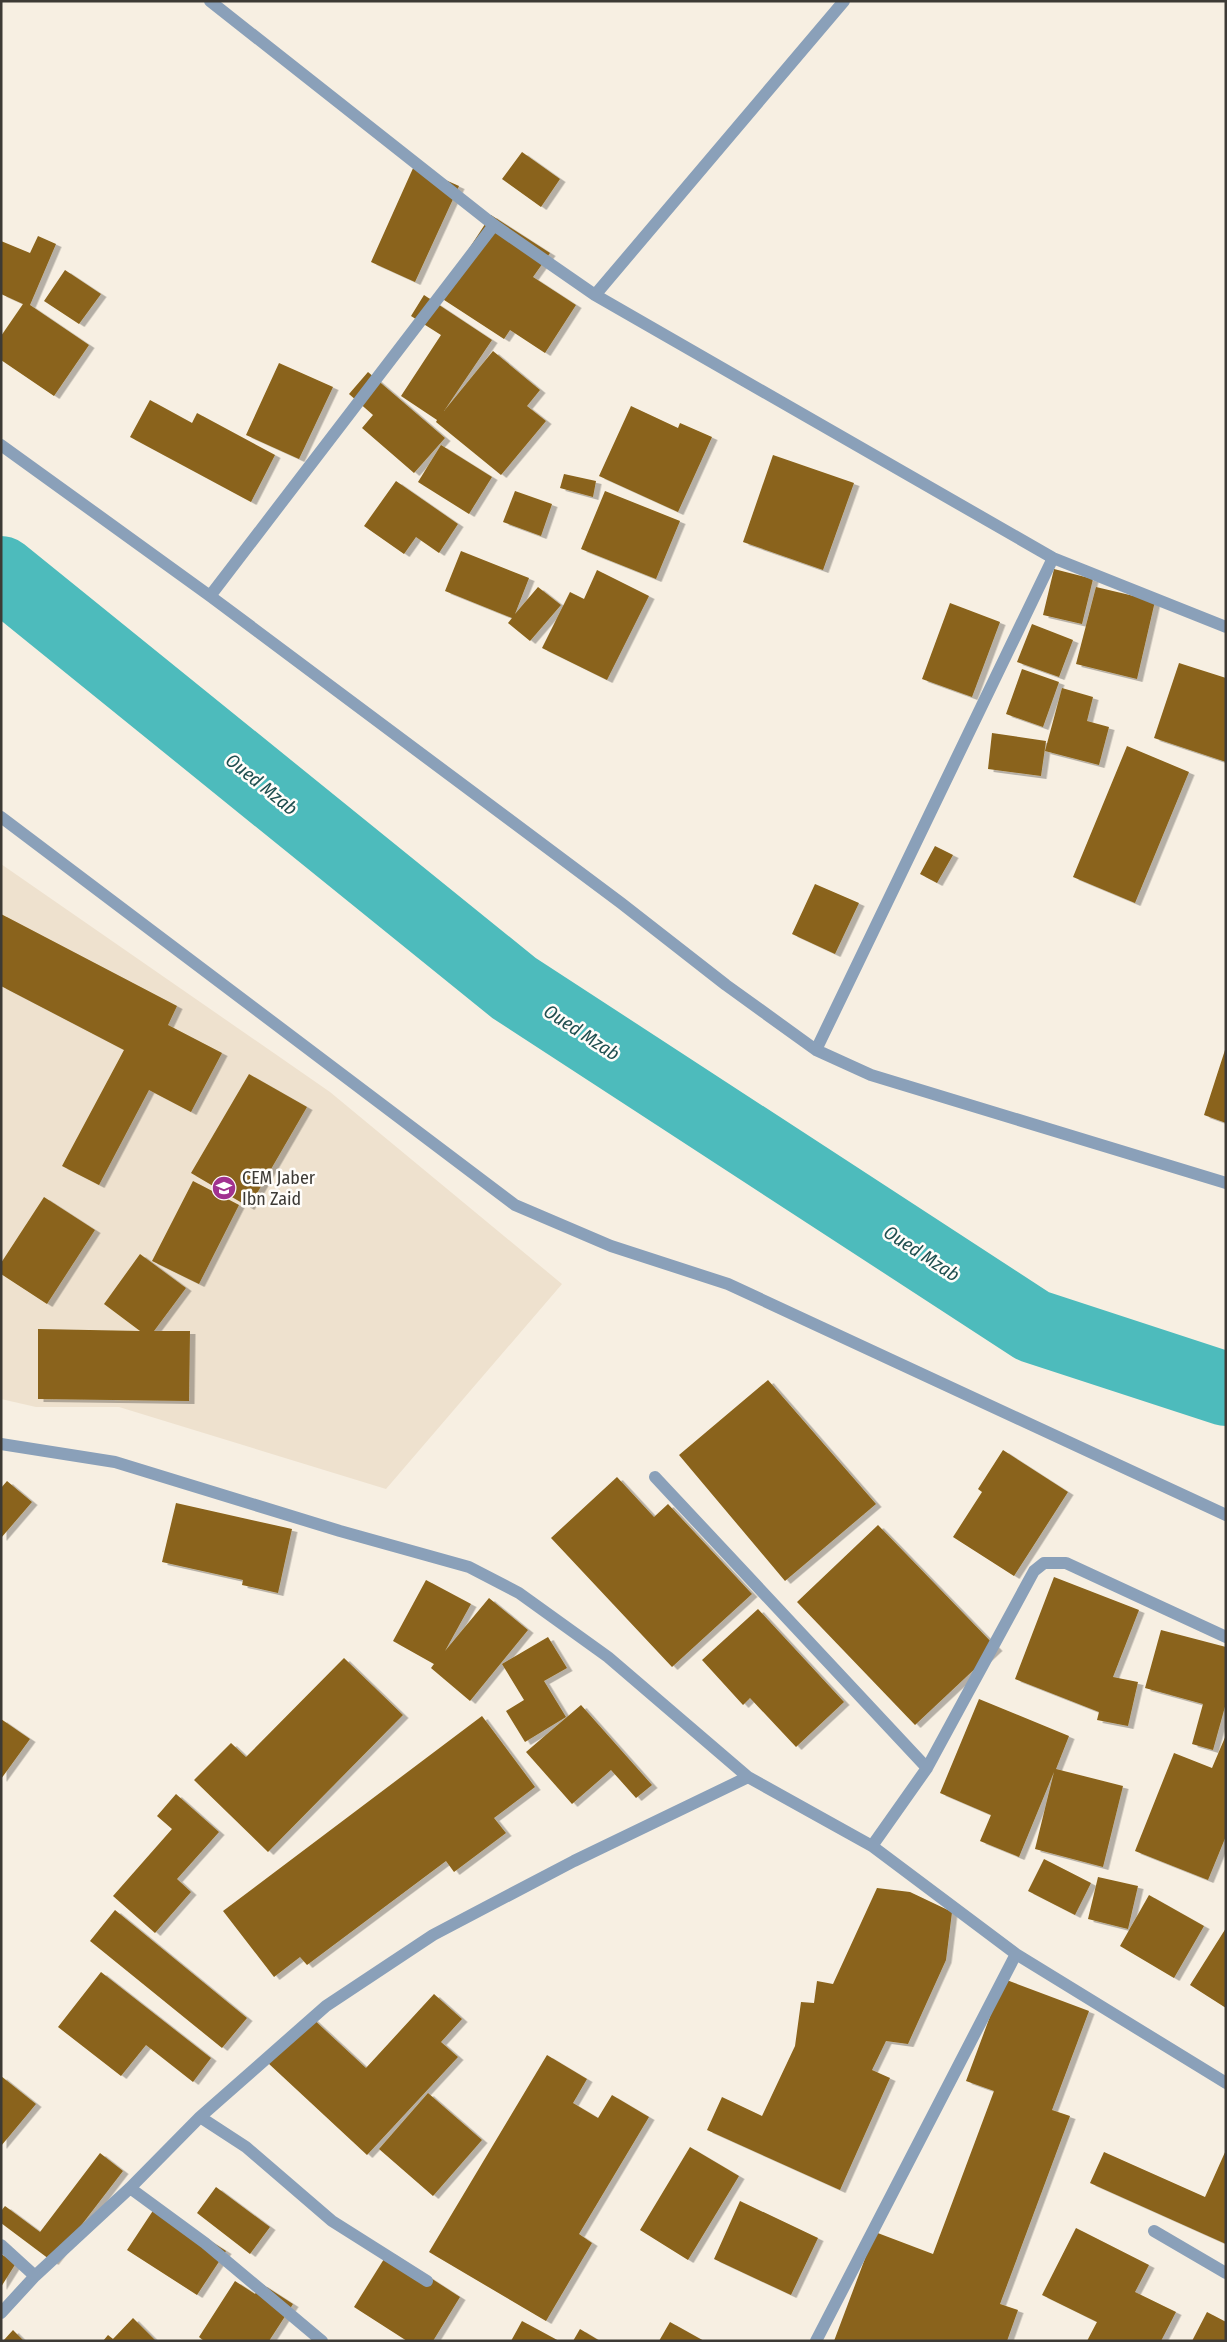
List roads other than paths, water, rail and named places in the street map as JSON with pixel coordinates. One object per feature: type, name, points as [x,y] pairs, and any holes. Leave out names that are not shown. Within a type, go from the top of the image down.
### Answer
[{"type":"street","points":[[210,1],[494,225],[595,295],[1053,558],[1226,627]]},
{"type":"street","points":[[595,295],[844,1]]},
{"type":"street","points":[[210,596],[494,225]]},
{"type":"street","points":[[1,444],[210,596],[621,903],[726,985],[816,1050],[871,1075],[1226,1183]]},
{"type":"street","points":[[816,1050],[1053,558]]},
{"type":"street","points":[[1,817],[515,1205],[610,1246],[728,1284],[1226,1515]]},
{"type":"street","points":[[1,1444],[115,1462],[372,1540],[469,1567],[518,1592],[608,1657],[748,1777],[872,1846],[1016,1954],[1226,2083]]},
{"type":"street","points":[[655,1477],[927,1768]]},
{"type":"street","points":[[872,1846],[927,1768],[1034,1571],[1044,1563],[1066,1563],[1226,1637]]},
{"type":"street","points":[[1,2313],[35,2276],[130,2188],[200,2117],[326,2006],[433,1935],[574,1861],[748,1777]]},
{"type":"street","points":[[816,2341],[1016,1954]]},
{"type":"street","points":[[200,2117],[246,2147],[332,2221],[428,2281]]},
{"type":"street","points":[[130,2188],[205,2243],[322,2341]]},
{"type":"street","points":[[1154,2231],[1226,2273]]},
{"type":"street","points":[[1,2245],[35,2276]]},
{"type":"waterway","name":"Oued Mzab","points":[[1,573],[514,988],[1033,1326],[1226,1389]]},
{"type":"place","name":"CEM Jaber Ibn Zaid","points":[[224,1188]]}]
